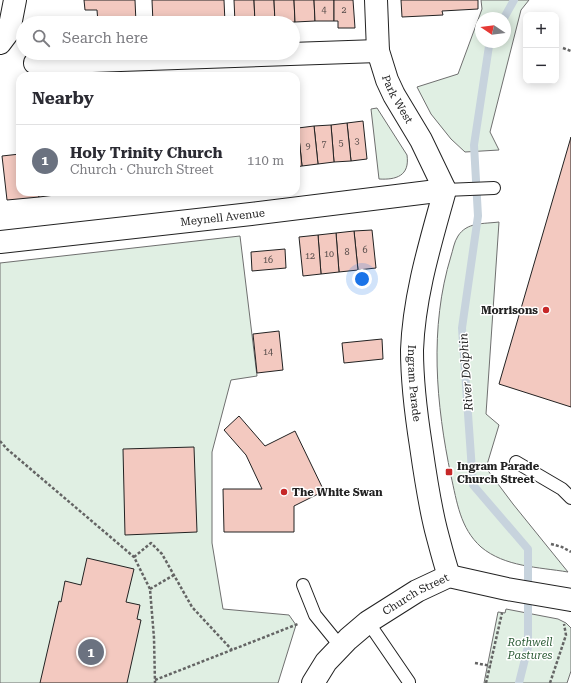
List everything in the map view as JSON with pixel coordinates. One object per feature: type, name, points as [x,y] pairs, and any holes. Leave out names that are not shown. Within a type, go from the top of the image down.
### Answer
[{"type":"street","points":[[0,43],[10,31],[15,0]]},
{"type":"street","name":"Park West","points":[[376,0],[378,51],[387,80],[394,95],[421,140],[445,190]]},
{"type":"street","points":[[300,52],[378,51]]},
{"type":"street","points":[[35,63],[50,60]]},
{"type":"street","name":"Meynell Avenue","points":[[0,242],[250,214],[445,190]]},
{"type":"street","name":"Ingram Parade","points":[[445,190],[423,274],[416,311],[412,349],[417,422],[424,471],[435,529],[449,576]]},
{"type":"street","name":"Church Street","points":[[313,683],[326,662],[348,639],[368,622],[417,590],[449,576],[565,598]]},
{"type":"lane","points":[[445,190],[494,188]]},
{"type":"lane","points":[[516,462],[562,489],[571,498]]},
{"type":"lane","points":[[303,585],[315,615],[341,647]]},
{"type":"lane","points":[[368,622],[409,682]]},
{"type":"path","points":[[563,48],[571,50]]},
{"type":"path","points":[[0,441],[7,449],[134,557],[150,589],[154,638],[155,682],[315,615]]},
{"type":"path","points":[[134,557],[151,543],[162,554],[192,607],[232,650]]},
{"type":"path","points":[[551,544],[562,547],[571,552]]},
{"type":"path","points":[[150,589],[174,575]]},
{"type":"path","points":[[486,683],[491,666],[507,588]]},
{"type":"path","points":[[550,683],[566,635],[565,598]]},
{"type":"path","points":[[475,663],[491,666]]},
{"type":"green space","points":[[481,0],[529,0],[521,10],[490,132],[499,150],[465,152],[451,139],[431,114],[417,87],[458,74],[475,28],[475,48],[511,48],[511,12],[481,12]]},
{"type":"green space","points":[[377,108],[407,155],[406,168],[404,172],[391,179],[379,179],[371,109]]},
{"type":"green space","points":[[499,222],[486,414],[499,425],[486,468],[568,572],[522,565],[500,559],[481,547],[468,532],[460,514],[451,476],[442,421],[437,366],[437,338],[444,283],[455,243],[462,231],[476,224]]},
{"type":"green space","points":[[240,236],[257,376],[231,380],[212,452],[212,543],[223,609],[289,615],[296,625],[278,683],[0,683],[0,263]]},
{"type":"green space","name":"Rothwell Pastures","points":[[506,609],[558,619],[566,623],[571,628],[571,671],[567,683],[484,683],[498,612],[505,613]]},
{"type":"building","points":[[84,0],[135,0],[136,16],[97,16],[97,10],[85,10]]},
{"type":"building","points":[[152,0],[224,0],[225,16],[153,16]]},
{"type":"building","points":[[234,0],[254,0],[255,16],[235,16]]},
{"type":"building","points":[[254,0],[274,0],[275,16],[255,16]]},
{"type":"building","points":[[274,0],[294,0],[295,16],[275,16]]},
{"type":"building","points":[[294,0],[314,0],[315,21],[300,22],[300,16],[295,16]]},
{"type":"building","points":[[314,0],[334,0],[334,21],[315,21]]},
{"type":"building","points":[[334,0],[353,0],[355,28],[338,28],[338,21],[334,21]]},
{"type":"building","points":[[401,0],[478,0],[478,9],[442,11],[443,15],[402,17]]},
{"type":"building","points":[[363,121],[367,159],[351,161],[347,123]]},
{"type":"building","points":[[347,123],[351,161],[334,162],[331,125]]},
{"type":"building","points":[[331,125],[334,162],[318,164],[314,126]]},
{"type":"building","points":[[314,126],[318,164],[302,166],[300,128]]},
{"type":"building","name":"Morrisons","points":[[571,137],[571,407],[499,384]]},
{"type":"building","points":[[300,147],[302,166],[300,166]]},
{"type":"building","points":[[16,154],[16,196],[39,197],[7,200],[2,156]]},
{"type":"building","points":[[372,230],[376,268],[358,270],[354,231]]},
{"type":"building","points":[[354,231],[358,270],[339,272],[336,233]]},
{"type":"building","points":[[336,233],[339,272],[321,274],[318,235]]},
{"type":"building","points":[[318,235],[321,274],[303,276],[299,237]]},
{"type":"building","points":[[285,249],[286,268],[252,271],[251,252]]},
{"type":"building","points":[[279,331],[283,370],[257,373],[253,334]]},
{"type":"building","points":[[382,339],[383,359],[344,363],[342,343]]},
{"type":"building","points":[[239,416],[265,446],[295,431],[324,491],[294,506],[294,532],[224,532],[223,489],[262,489],[246,455],[224,430]]},
{"type":"building","points":[[194,447],[197,532],[125,535],[123,449]]},
{"type":"building","points":[[87,558],[134,569],[126,602],[140,605],[137,619],[141,620],[127,683],[40,683],[65,581],[81,585]]},
{"type":"waterway","name":"River Dolphin","points":[[507,12],[514,0]]},
{"type":"waterway","name":"River Dolphin","points":[[489,48],[474,145],[478,216],[462,328],[473,485],[528,549],[528,647],[519,683]]},
{"type":"place","name":"Morrisons","points":[[546,310]]},
{"type":"place","name":"Ingram Parade Church Street","points":[[449,472]]},
{"type":"place","name":"The White Swan","points":[[284,492]]},
{"type":"place","name":"Holy Trinity Church","points":[[91,652]]}]
